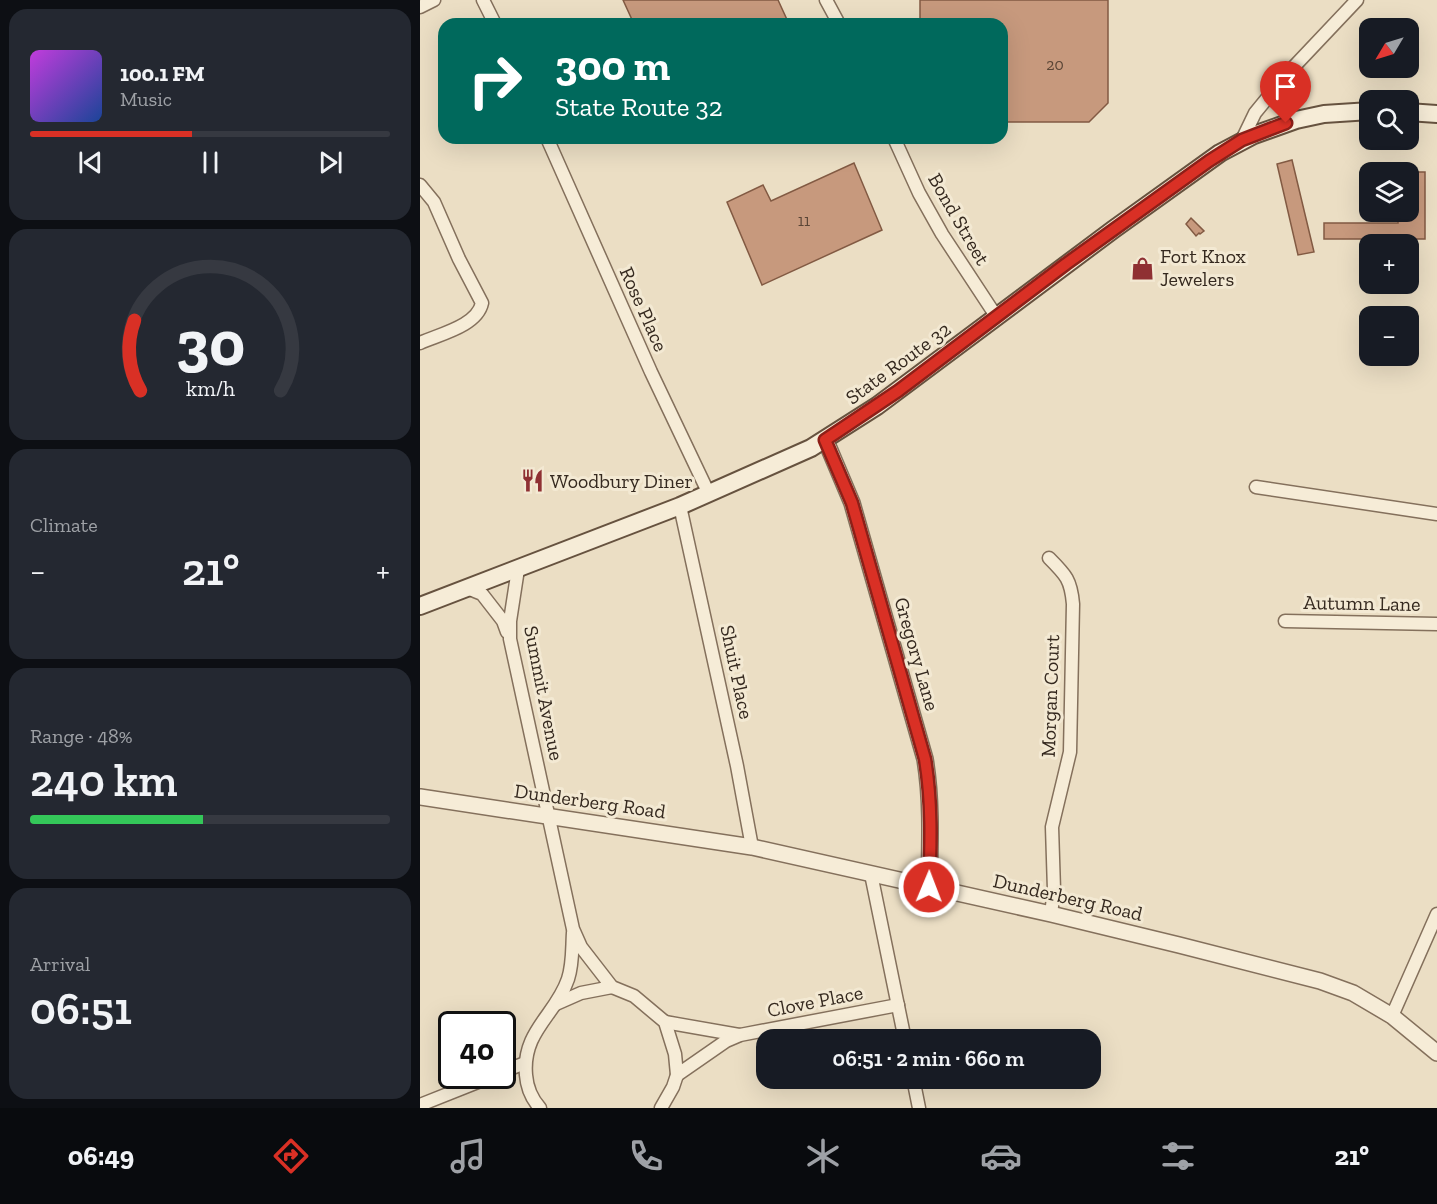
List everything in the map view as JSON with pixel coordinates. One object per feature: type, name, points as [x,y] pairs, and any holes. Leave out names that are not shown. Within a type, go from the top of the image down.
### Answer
[{"type":"main road","name":"State Route 32","points":[[420,606],[680,506],[799,454],[877,406],[1195,170],[1242,140],[1275,126],[1309,116],[1359,112]]},
{"type":"main road","points":[[1419,113],[1437,114]]},
{"type":"street","points":[[420,7],[434,0]]},
{"type":"street","points":[[483,0],[492,18]]},
{"type":"street","points":[[826,0],[836,18]]},
{"type":"street","points":[[1242,140],[1254,113],[1287,74],[1357,0]]},
{"type":"street","name":"Rose Place","points":[[550,144],[651,372],[709,494]]},
{"type":"street","name":"Bond Street","points":[[897,144],[919,193],[942,234],[996,316]]},
{"type":"street","points":[[420,185],[434,202],[459,259],[482,303],[480,311],[471,321],[420,343]]},
{"type":"street","name":"Gregory Lane","points":[[825,440],[852,503],[925,759],[931,818],[929,887]]},
{"type":"street","points":[[1256,487],[1437,514]]},
{"type":"street","name":"Shuit Place","points":[[680,506],[737,766],[752,847]]},
{"type":"street","name":"Morgan Court","points":[[1049,558],[1066,575],[1071,585],[1072,604],[1070,752],[1052,827],[1054,890],[1051,914]]},
{"type":"street","name":"Summit Avenue","points":[[518,569],[510,621],[510,639],[573,928],[581,946],[612,987],[634,996],[665,1023]]},
{"type":"street","points":[[467,588],[483,596],[503,621],[510,639]]},
{"type":"street","name":"Autumn Lane","points":[[1286,621],[1437,624]]},
{"type":"street","name":"Dunderberg Road","points":[[420,797],[752,847],[1051,914],[1320,981],[1353,993],[1392,1016],[1437,1053]]},
{"type":"street","points":[[871,874],[903,1029]]},
{"type":"street","points":[[1392,1016],[1432,940],[1437,914]]},
{"type":"street","name":"Summit Avenue","points":[[540,1108],[527,1086],[525,1063],[529,1044],[535,1031],[555,1004],[567,980],[572,960],[573,928]]},
{"type":"street","points":[[555,1004],[581,993],[612,987]]},
{"type":"street","name":"Clove Place","points":[[677,1076],[726,1041],[740,1035],[898,1005]]},
{"type":"street","points":[[661,1108],[677,1076],[673,1046],[665,1023]]},
{"type":"street","name":"Clove Place","points":[[665,1023],[740,1035]]},
{"type":"street","points":[[516,1067],[525,1063]]},
{"type":"street","points":[[420,1105],[460,1089]]},
{"type":"street","points":[[915,1089],[919,1108]]},
{"type":"building","points":[[623,0],[778,0],[786,18],[631,18]]},
{"type":"building","points":[[920,0],[1108,0],[1108,103],[1089,122],[1008,122],[1008,18],[920,18]]},
{"type":"building","points":[[1292,160],[1314,252],[1298,255],[1277,164]]},
{"type":"building","points":[[854,163],[882,230],[762,285],[727,202],[763,185],[771,201]]},
{"type":"building","points":[[1419,172],[1425,172],[1425,239],[1419,239],[1419,234],[1359,234],[1359,239],[1324,239],[1324,223],[1419,222]]},
{"type":"building","points":[[1191,218],[1204,231],[1196,236],[1186,224]]},
{"type":"place","name":"Fort Knox Jewelers","points":[[1142,268]]},
{"type":"place","name":"Woodbury Diner","points":[[532,481]]},
{"type":"route","points":[[929,887],[931,818],[925,759],[852,503],[825,440],[898,391],[1066,264],[1209,161],[1242,140],[1286,123]]}]
